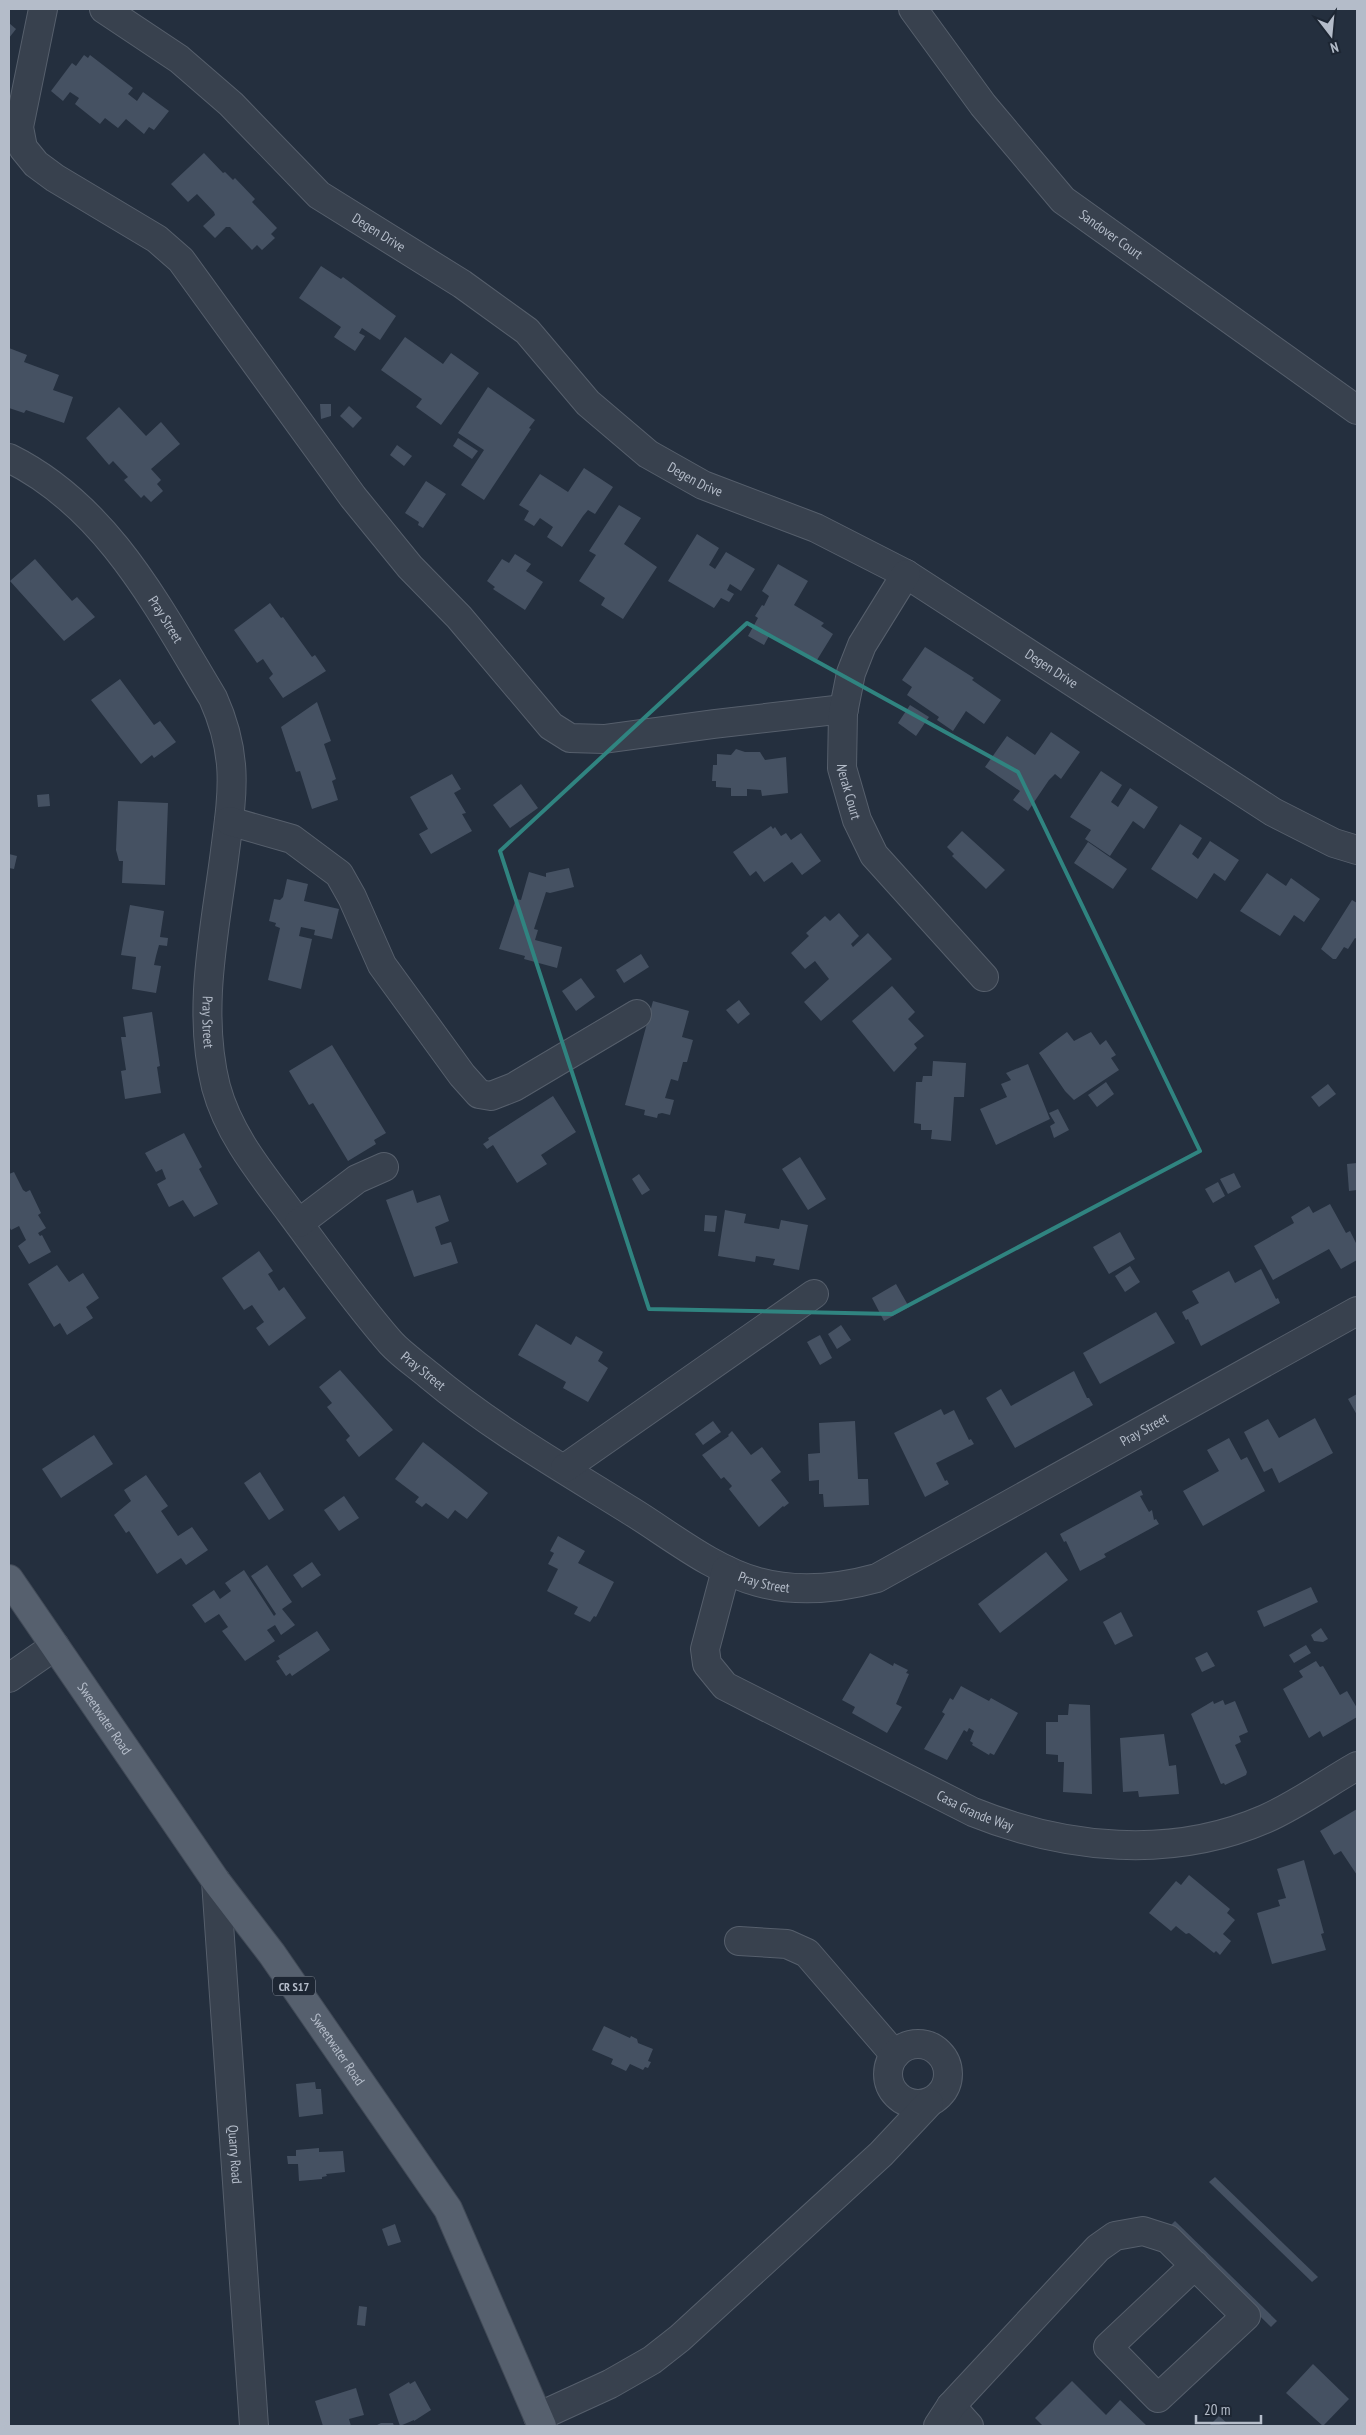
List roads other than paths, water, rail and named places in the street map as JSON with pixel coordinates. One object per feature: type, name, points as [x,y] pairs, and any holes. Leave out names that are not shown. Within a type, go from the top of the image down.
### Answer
[{"type":"main road","name":"Sweetwater Road","points":[[9,1579],[216,1881],[272,1954],[448,2209],[540,2421]]},
{"type":"street","points":[[43,9],[19,127],[20,141],[28,156],[55,178],[130,222],[176,254],[193,275],[244,349],[360,504],[410,567],[459,617],[551,726],[570,738],[604,739],[844,709]]},
{"type":"street","name":"Degen Drive","points":[[104,9],[179,59],[231,104],[319,195],[462,284],[526,331],[588,403],[648,454],[703,485],[816,528],[906,574],[1273,812],[1334,843],[1357,850]]},
{"type":"street","name":"Sandover Court","points":[[913,9],[983,105],[1063,200],[1357,410]]},
{"type":"street","name":"Pray Street","points":[[9,458],[54,485],[96,522],[135,570],[219,710],[228,737],[233,779],[207,1001],[211,1059],[224,1112],[248,1156],[393,1345],[458,1399],[520,1443],[565,1468],[726,1570],[758,1582],[806,1589],[846,1586],[877,1578],[1357,1311]]},
{"type":"street","name":"Nerak Court","points":[[906,574],[862,645],[850,673],[844,709],[842,768],[857,820],[874,855],[984,977]]},
{"type":"street","points":[[229,821],[292,839],[339,874],[356,905],[382,965],[462,1075],[479,1094],[491,1096],[514,1087],[638,1014]]},
{"type":"street","points":[[299,1223],[357,1179],[384,1167]]},
{"type":"street","points":[[565,1468],[814,1294]]},
{"type":"street","name":"Casa Grande Way","points":[[726,1570],[705,1649],[707,1664],[725,1686],[973,1812],[1035,1834],[1100,1844],[1150,1844],[1200,1838],[1266,1818],[1357,1766]]},
{"type":"street","points":[[9,1678],[55,1646]]},
{"type":"street","name":"Quarry Road","points":[[216,1881],[254,2426]]},
{"type":"street","points":[[739,1940],[787,1944],[807,1953],[895,2055]]},
{"type":"street","points":[[922,2044],[931,2047],[942,2057],[948,2071],[948,2080],[938,2098],[929,2102],[909,2103],[894,2092],[889,2083],[888,2073],[895,2055],[912,2045],[922,2044]]},
{"type":"street","points":[[540,2421],[652,2360],[680,2338],[881,2154],[929,2102]]},
{"type":"street","points":[[969,2426],[945,2416],[1098,2248],[1115,2236],[1143,2232],[1168,2239],[1195,2265],[1246,2316],[1158,2398],[1108,2347],[1195,2265]]}]
